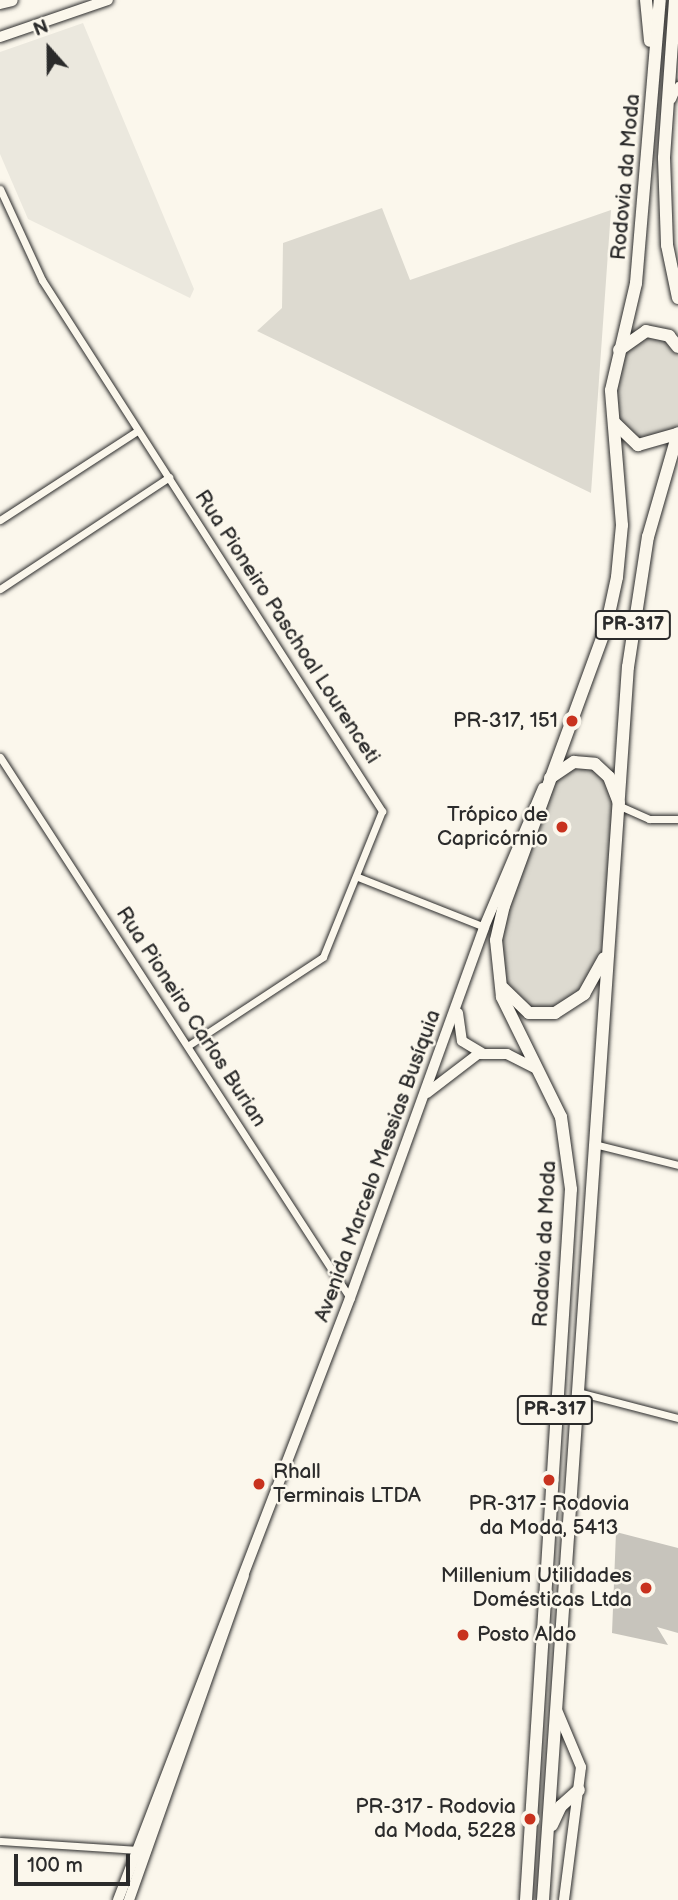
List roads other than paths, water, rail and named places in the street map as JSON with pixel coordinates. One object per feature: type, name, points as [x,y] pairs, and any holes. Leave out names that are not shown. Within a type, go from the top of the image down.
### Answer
[{"type":"highway","points":[[1,1],[12,0]]},
{"type":"highway","points":[[646,0],[653,91]]},
{"type":"highway","name":"Rodovia da Moda","points":[[615,355],[636,283],[660,0]]},
{"type":"highway","name":"Rodovia da Moda","points":[[674,0],[676,19],[666,112],[664,211],[678,298]]},
{"type":"highway","points":[[615,355],[625,341],[646,331],[669,336],[678,347]]},
{"type":"highway","name":"PR-317","points":[[611,416],[615,355]]},
{"type":"highway","points":[[611,416],[620,433],[638,445],[678,434]]},
{"type":"highway","name":"Rodovia da Moda","points":[[526,1900],[571,1189],[561,1117],[534,1068],[498,979],[496,940],[504,906],[548,779],[589,678],[617,578],[622,525],[611,416]]},
{"type":"highway","name":"Rodovia da Moda","points":[[543,1900],[593,1144],[637,596],[678,434]]},
{"type":"highway","points":[[548,779],[574,762],[595,764],[609,778],[620,806]]},
{"type":"highway","points":[[498,979],[528,1013],[555,1013],[575,1002],[594,982],[608,944]]},
{"type":"highway","points":[[547,1842],[556,1813],[579,1790]]},
{"type":"street","points":[[0,37],[108,0]]},
{"type":"street","points":[[666,112],[678,85]]},
{"type":"street","name":"Rua Pioneiro Paschoal Lourenceti","points":[[0,189],[42,280],[379,802],[382,817],[323,957],[189,1045]]},
{"type":"street","points":[[0,520],[137,431]]},
{"type":"street","points":[[0,589],[169,477]]},
{"type":"street","name":"Rua Pioneiro Carlos Burian","points":[[0,757],[189,1045],[350,1298]]},
{"type":"street","name":"Avenida Marcelo Messias Busíquia","points":[[129,1900],[141,1850],[427,1094],[484,927],[548,779]]},
{"type":"street","points":[[620,806],[642,814],[678,819]]},
{"type":"street","points":[[358,877],[484,927]]},
{"type":"street","points":[[457,1006],[462,1041],[482,1053],[507,1054],[534,1068]]},
{"type":"street","points":[[427,1094],[482,1053]]},
{"type":"street","points":[[593,1144],[678,1165]]},
{"type":"street","points":[[577,1392],[678,1418]]},
{"type":"street","points":[[555,1706],[581,1767],[564,1900]]},
{"type":"street","points":[[0,1841],[141,1850],[118,1900]]},
{"type":"place","name":"PR-317, 151","points":[[572,721]]},
{"type":"place","name":"Trópico de Capricórnio","points":[[562,827]]},
{"type":"place","name":"PR-317 - Rodovia da Moda, 5413","points":[[549,1480]]},
{"type":"place","name":"Rhall Terminais LTDA","points":[[259,1484]]},
{"type":"place","name":"Millenium Utilidades Domésticas Ltda","points":[[646,1588]]},
{"type":"place","name":"Posto Aldo","points":[[463,1635]]},
{"type":"place","name":"PR-317 - Rodovia da Moda, 5228","points":[[530,1819]]}]
